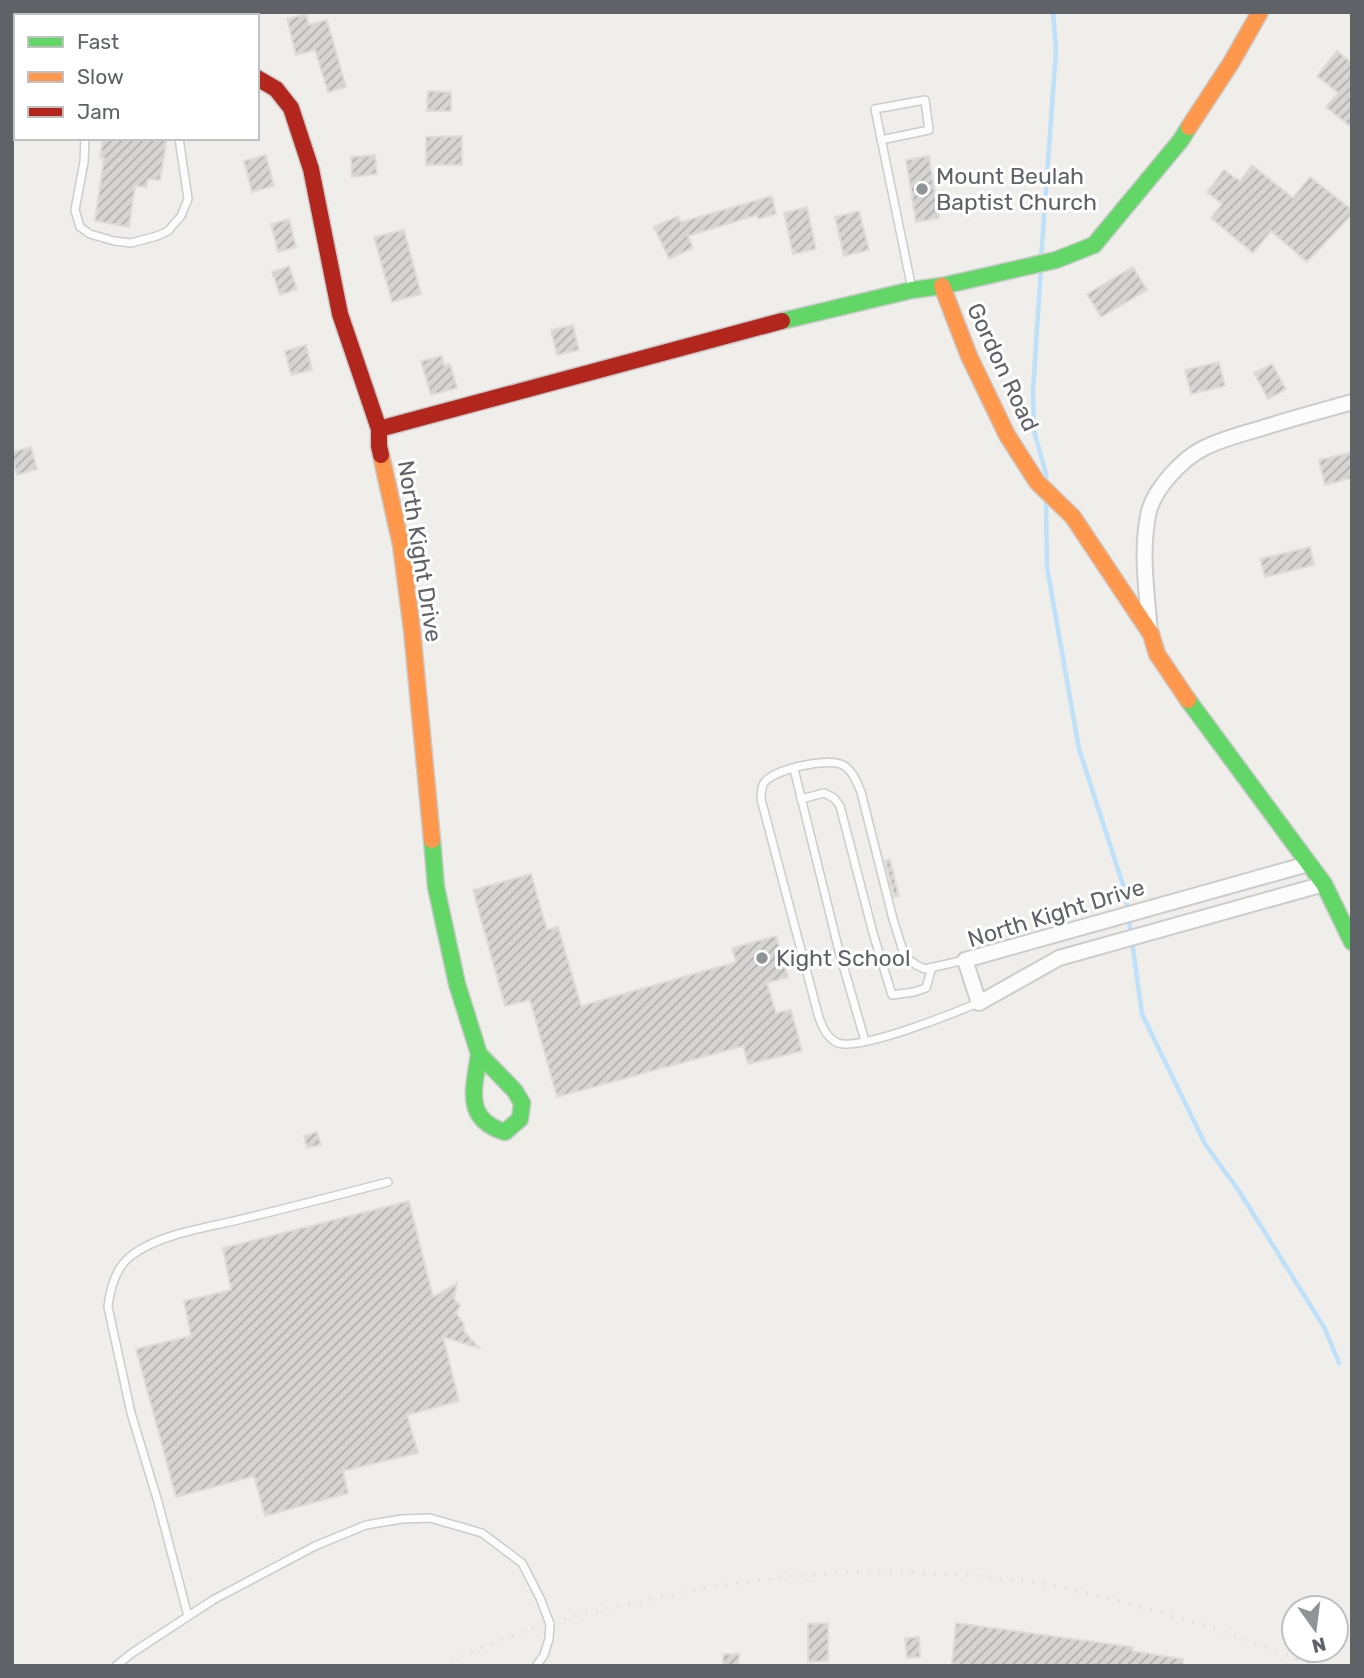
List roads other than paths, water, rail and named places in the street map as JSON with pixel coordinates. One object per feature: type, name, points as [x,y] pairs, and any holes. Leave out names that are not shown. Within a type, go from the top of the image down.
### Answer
[{"type":"street","points":[[942,286],[1056,260],[1094,246],[1181,140],[1231,63],[1260,12]]},
{"type":"street","name":"North Kight Drive","points":[[259,79],[276,89],[291,108],[311,169],[340,314],[379,429],[379,446],[402,557],[412,630],[436,887],[457,984],[479,1054],[473,1104],[481,1122],[493,1130],[505,1132],[520,1119],[522,1103],[515,1091],[479,1054]]},
{"type":"street","name":"Gordon Road","points":[[379,429],[796,317],[912,290],[942,286],[969,356],[1007,435],[1037,482],[1073,517],[1150,634],[1157,654],[1171,676],[1324,884],[1352,942]]},
{"type":"street","points":[[1150,634],[1145,569],[1146,540],[1150,509],[1163,484],[1186,460],[1212,444],[1352,402]]},
{"type":"street","name":"North Kight Drive","points":[[1308,864],[965,960],[979,1003],[1059,958],[1324,884]]},
{"type":"lane","points":[[881,140],[929,130],[925,100],[875,109],[881,140],[912,290]]},
{"type":"lane","points":[[85,140],[84,162],[75,210],[80,228],[90,234],[131,243],[158,236],[167,231],[181,216],[188,199],[179,140]]},
{"type":"lane","points":[[965,960],[925,969],[909,960],[902,948],[861,792],[854,776],[844,766],[820,762],[773,775],[765,781],[761,799],[824,1031],[832,1039],[851,1045],[911,1028],[979,1003]]},
{"type":"lane","points":[[794,769],[864,1041]]},
{"type":"lane","points":[[801,799],[824,793],[834,798],[840,806],[892,995],[926,988],[932,967]]},
{"type":"lane","points":[[188,1616],[131,1413],[108,1307],[110,1289],[121,1266],[130,1256],[148,1245],[185,1233],[388,1182]]},
{"type":"lane","points":[[116,1666],[213,1600],[315,1546],[366,1525],[402,1518],[430,1518],[482,1533],[522,1563],[550,1623],[544,1655],[536,1666]]},
{"type":"waterway","points":[[1041,259],[1056,50],[1053,12]]},
{"type":"waterway","points":[[1041,268],[1033,391],[1034,431],[1046,481]]},
{"type":"waterway","points":[[1046,501],[1047,567],[1079,749],[1125,891],[1142,1014],[1205,1144],[1239,1191],[1324,1327],[1339,1363]]},
{"type":"railway","points":[[441,1666],[472,1651],[536,1627],[575,1616],[696,1589],[849,1572],[959,1574],[1048,1584],[1190,1621],[1314,1666]]},
{"type":"place","name":"Mount Beulah Baptist Church","points":[[922,189]]},
{"type":"place","name":"Kight School","points":[[762,958]]}]
